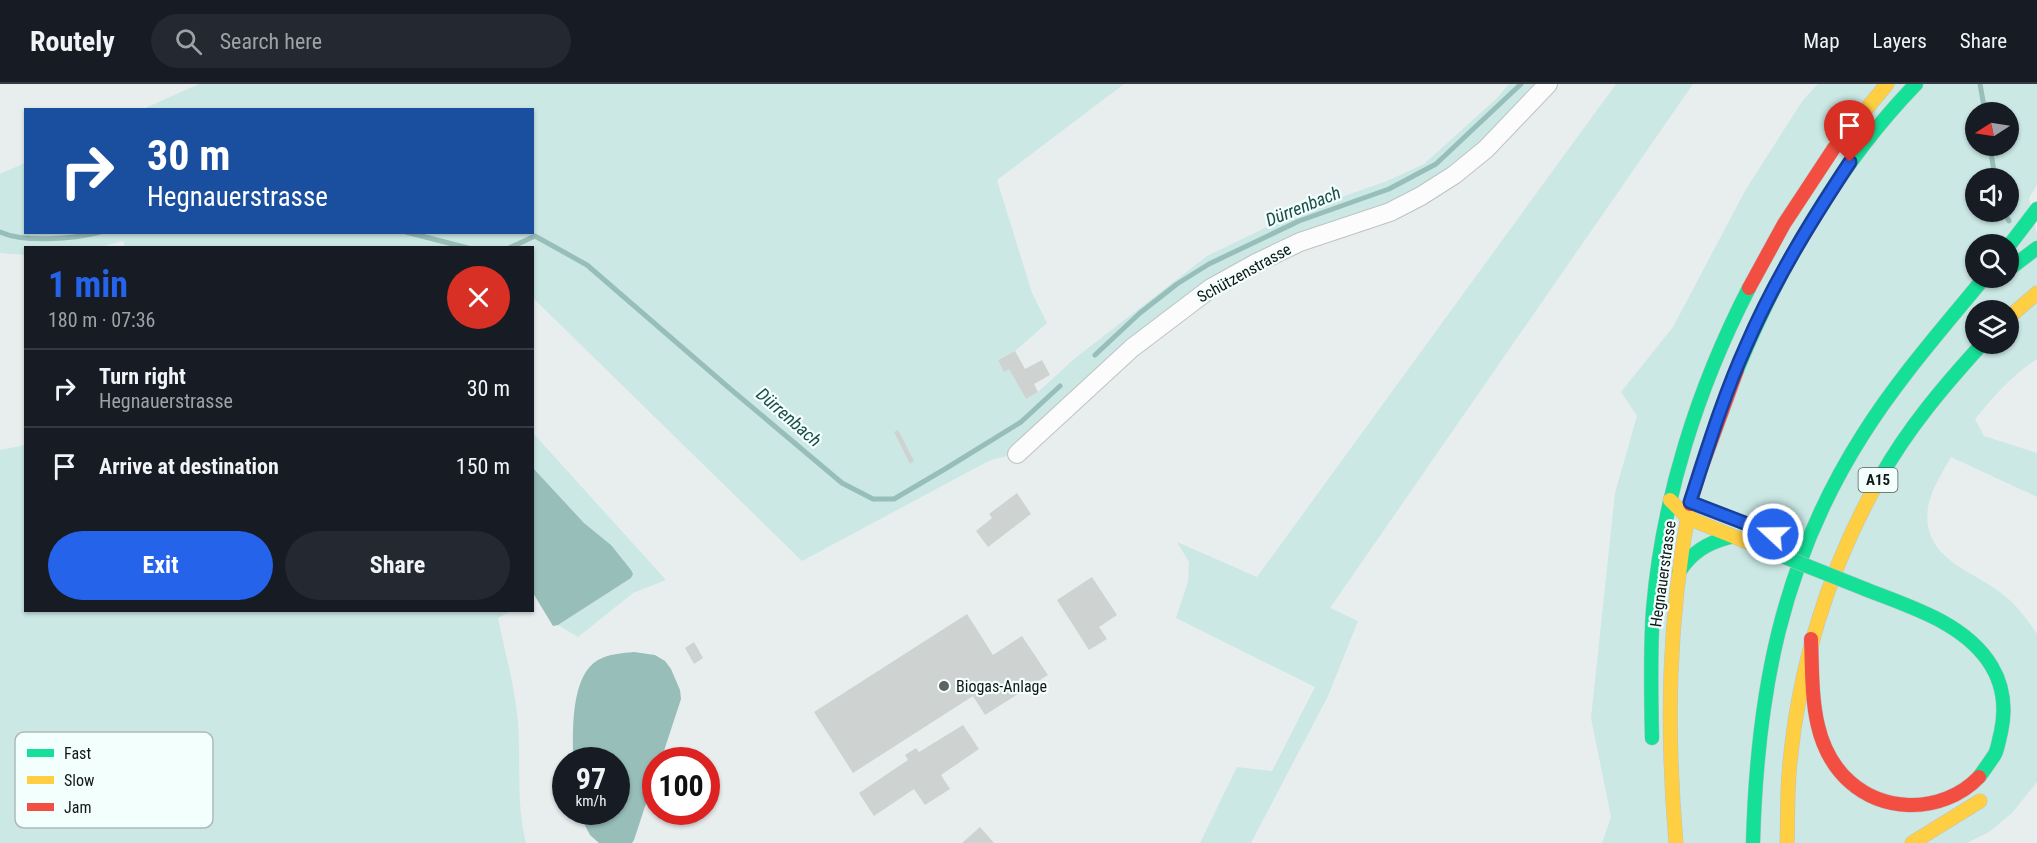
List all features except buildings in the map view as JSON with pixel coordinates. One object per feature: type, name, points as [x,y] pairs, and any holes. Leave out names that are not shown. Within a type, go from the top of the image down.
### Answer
[{"type":"main road","name":"Hegnauerstrasse","points":[[1653,756],[1649,694],[1651,626],[1660,551],[1670,500],[1706,383],[1752,280],[1786,220],[1831,151],[1887,84]]},
{"type":"main road","name":"Hegnauerstrasse","points":[[1676,843],[1668,703],[1671,637],[1688,518],[1696,504],[1731,383],[1745,347],[1772,292],[1804,235],[1860,147],[1916,84]]},
{"type":"main road","points":[[2018,234],[2037,209]]},
{"type":"main road","points":[[2019,262],[2037,248]]},
{"type":"main road","points":[[1913,366],[1976,288]]},
{"type":"main road","name":"A15","points":[[1753,843],[1754,776],[1761,703],[1772,651],[1788,597],[1815,524],[1846,463],[1888,399],[1913,366],[1963,312],[1989,288]]},
{"type":"main road","points":[[2019,309],[2037,293]]},
{"type":"main road","name":"A15","points":[[1787,843],[1791,745],[1799,695],[1811,639],[1842,553],[1886,467],[1913,425],[1941,388],[1973,354]]},
{"type":"main road","points":[[1670,500],[1696,504]]},
{"type":"main road","points":[[1670,500],[1688,518],[1730,537],[1865,589],[1959,631],[1982,651],[2001,685],[2004,702],[2004,728],[1992,761],[1971,785],[1944,801],[1908,806],[1875,800],[1867,796],[1846,780],[1834,766],[1821,739],[1815,704],[1811,639]]},
{"type":"main road","points":[[1679,572],[1692,555],[1701,548],[1713,540],[1730,537]]},
{"type":"main road","points":[[1795,543],[1849,565]]},
{"type":"main road","points":[[1912,843],[1969,809],[1994,788]]},
{"type":"main road","points":[[1658,791],[1670,843]]},
{"type":"street","name":"Schützenstrasse","points":[[1017,454],[1132,348],[1211,288],[1300,242],[1390,212],[1421,196],[1454,175],[1486,149],[1548,84]]},
{"type":"shaded area","points":[[199,84],[1124,84],[997,180],[1032,293],[1047,323],[1015,351],[998,360],[1004,371],[1009,369],[1026,399],[1038,392],[1074,359],[1207,256],[1296,213],[1387,181],[1424,164],[1496,99],[1509,84],[1548,84],[1454,175],[1211,288],[1017,454],[994,459],[981,465],[802,561],[534,299],[534,246],[124,246],[123,241],[104,246],[24,246],[24,255],[0,253],[0,174],[24,163],[24,234],[534,234],[534,108],[145,108]]},
{"type":"shaded area","points":[[1616,84],[1693,84],[1330,608],[1358,621],[1328,696],[1251,843],[1200,843],[1237,767],[1272,771],[1315,687],[1176,618],[1188,582],[1189,562],[1177,542],[1257,577]]},
{"type":"shaded area","points":[[1818,84],[2037,84],[2037,185],[2029,198],[2037,235],[2037,359],[1996,394],[1975,419],[1984,436],[2037,453],[2037,497],[1951,457],[1928,507],[1931,537],[1938,549],[1959,567],[2003,594],[2019,610],[2037,634],[2037,782],[2012,813],[1989,832],[1967,843],[1602,843],[1611,817],[1591,718],[1615,493],[1637,416],[1621,392],[1673,327],[1746,189],[1803,100]]},
{"type":"shaded area","points":[[534,434],[666,580],[633,593],[578,637],[558,625],[631,578],[611,545],[584,523],[534,469]]},
{"type":"shaded area","points":[[24,445],[24,612],[509,612],[498,618],[517,710],[520,798],[526,843],[0,843],[0,450]]},
{"type":"shaded area","points":[[534,469],[584,523],[611,545],[633,574],[631,578],[553,626],[534,595]]},
{"type":"shaded area","points":[[620,653],[655,655],[665,661],[680,690],[681,699],[665,747],[642,747],[642,816],[634,840],[632,843],[599,843],[590,835],[585,825],[630,825],[630,747],[573,747],[575,706],[582,679],[589,668],[598,660]]},
{"type":"waterway","name":"Dürrenbach","points":[[1095,355],[1140,313],[1177,284],[1209,264],[1299,221],[1389,189],[1436,164],[1521,84]]},
{"type":"waterway","name":"Dürrenbach","points":[[1980,84],[1983,102]]},
{"type":"waterway","name":"Dürrenbach","points":[[1992,156],[1993,168]]},
{"type":"waterway","name":"Dürrenbach","points":[[0,232],[36,239],[88,234]]},
{"type":"waterway","name":"Dürrenbach","points":[[414,234],[460,246]]},
{"type":"waterway","name":"Dürrenbach","points":[[513,246],[535,236],[587,265],[842,483],[873,499],[894,499],[945,469],[1021,422],[1060,386]]},
{"type":"traffic: fast","points":[[1737,370],[1772,293],[1813,218],[1861,148],[1916,84]]},
{"type":"traffic: fast","points":[[2018,234],[2037,209]]},
{"type":"traffic: fast","points":[[2019,262],[2037,248]]},
{"type":"traffic: fast","points":[[1652,738],[1653,610],[1658,568],[1674,485],[1685,444],[1714,364],[1749,288]]},
{"type":"traffic: fast","points":[[1753,843],[1760,735],[1768,682],[1793,582],[1811,533],[1834,484],[1876,415],[1920,355],[1976,288]]},
{"type":"traffic: fast","points":[[1880,478],[1902,442],[1927,408],[1973,354]]},
{"type":"traffic: fast","points":[[1679,572],[1701,549],[1730,537]]},
{"type":"traffic: fast","points":[[1767,550],[1865,589]]},
{"type":"traffic: fast","points":[[1865,589],[1941,621],[1970,641],[1992,666],[2002,697],[2001,732],[1996,752],[1979,777]]},
{"type":"traffic: slow","points":[[1834,148],[1887,84]]},
{"type":"traffic: slow","points":[[2019,309],[2037,293]]},
{"type":"traffic: slow","points":[[1787,843],[1788,783],[1793,735],[1808,659],[1830,584],[1861,513],[1880,478]]},
{"type":"traffic: slow","points":[[1670,500],[1688,518],[1767,550]]},
{"type":"traffic: slow","points":[[1676,843],[1671,757],[1671,673],[1677,589],[1690,504]]},
{"type":"traffic: slow","points":[[1912,843],[1980,801]]},
{"type":"traffic: jam","points":[[1749,288],[1784,224],[1834,148]]},
{"type":"traffic: jam","points":[[1690,504],[1737,370]]},
{"type":"traffic: jam","points":[[1811,639],[1813,697],[1820,734],[1827,752],[1850,782],[1870,796],[1884,801],[1918,805],[1937,802],[1964,790],[1979,777]]},
{"type":"place","name":"Biogas-Anlage","points":[[944,686]]},
{"type":"route","points":[[1773,534],[1690,502],[1731,383],[1762,310],[1804,235],[1850,162]]}]
